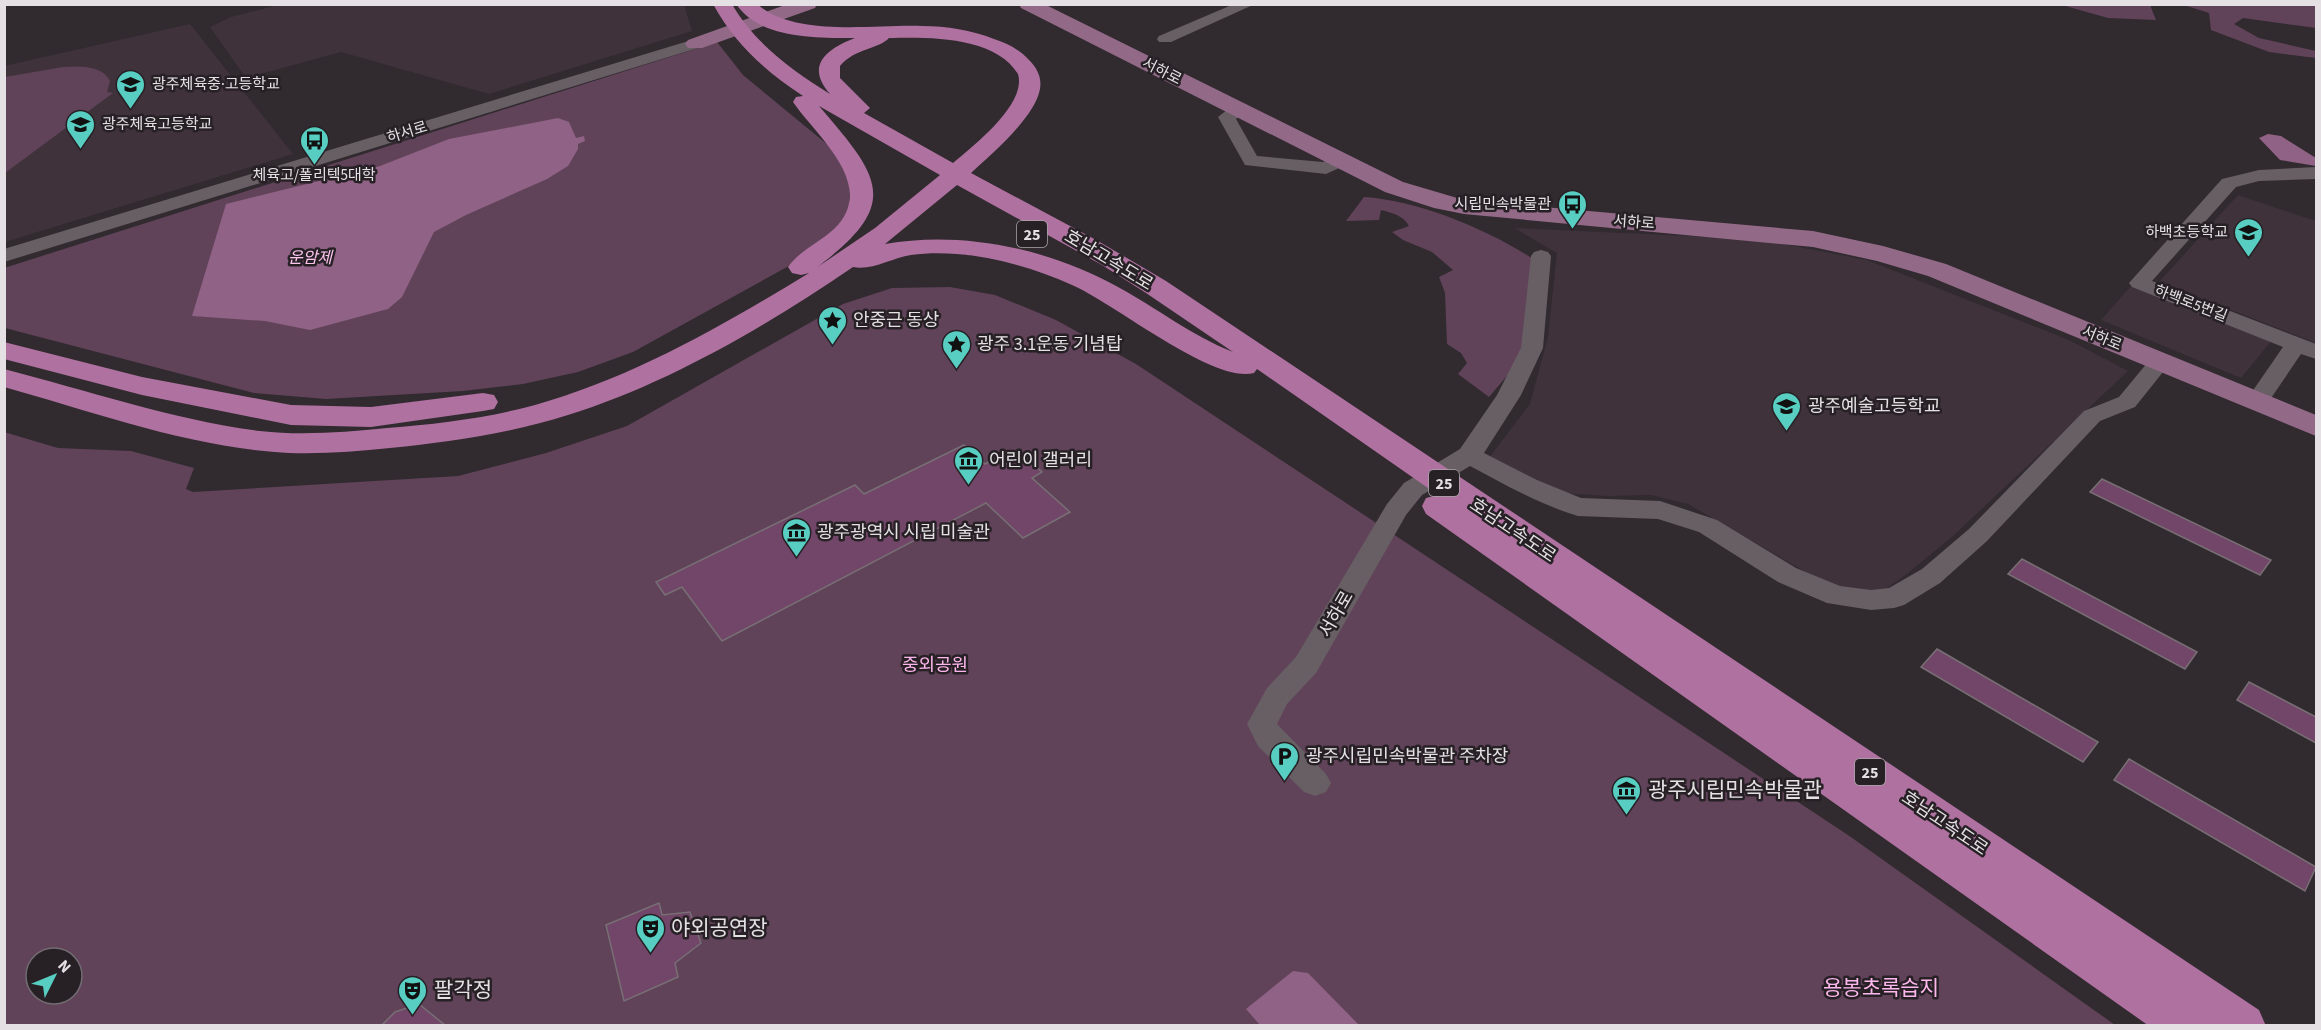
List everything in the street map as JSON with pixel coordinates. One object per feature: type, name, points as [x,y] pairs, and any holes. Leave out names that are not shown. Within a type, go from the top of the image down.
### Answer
[{"type":"highway","name":"호남고속도로","points":[[705,4],[726,38],[742,58],[779,87],[1125,287],[1244,367],[1380,452]]},
{"type":"highway","name":"호남고속도로","points":[[722,4],[742,34],[766,59],[811,91],[978,188],[1068,235],[1156,287],[1380,452],[2189,1026]]},
{"type":"highway","points":[[4,350],[142,386],[291,415],[371,417],[524,397],[580,382],[674,344],[807,275],[850,248],[927,192],[981,144],[1004,128],[1030,93],[1031,80],[1025,68],[1003,50],[966,36],[941,32],[848,32],[793,28],[770,23],[749,11],[745,4]]},
{"type":"highway","points":[[888,136],[831,80],[828,72],[830,65],[845,50],[872,39],[902,34],[936,36],[985,46],[1012,64],[1019,75],[1020,90],[981,144]]},
{"type":"highway","points":[[735,311],[798,270],[831,245],[848,228],[860,209],[863,187],[855,164],[804,102]]},
{"type":"highway","points":[[768,309],[859,253],[895,227],[927,192]]},
{"type":"highway","points":[[4,378],[201,432],[263,442],[315,445],[409,437],[518,419],[562,406],[653,370],[869,257],[909,248],[950,246],[993,253],[1079,279],[1131,306],[1198,348],[1244,367]]},
{"type":"highway","name":"호남고속도로","points":[[1488,527],[2243,1026]]},
{"type":"main road","name":"서하로","points":[[1028,4],[1238,110],[1415,195],[1464,207],[1813,239],[1883,254],[1937,270],[2316,426]]},
{"type":"main road","name":"하서로","points":[[690,43],[801,5]]},
{"type":"street","points":[[1165,39],[1248,4]]},
{"type":"street","name":"하서로","points":[[4,247],[302,154],[690,43]]},
{"type":"street","name":"하서로","points":[[4,256],[690,43]]},
{"type":"street","points":[[1238,110],[1227,117],[1251,161],[1326,168],[1342,160]]},
{"type":"street","name":"하백로5번길","points":[[2306,348],[2139,283],[2229,183],[2234,180],[2267,175],[2316,173]]},
{"type":"street","name":"서하로","points":[[1316,783],[1269,737],[1262,723],[1277,696],[1306,665],[1396,510],[1413,489],[1469,455],[1509,395],[1532,348],[1541,256]]},
{"type":"street","points":[[2257,402],[2306,348]]},
{"type":"street","points":[[1469,455],[1528,486],[1578,507],[1660,510],[1708,526],[1787,575],[1837,596],[1871,600],[1894,598],[1931,576],[1978,535],[2092,416],[2127,402],[2160,362]]},
{"type":"shaded area","points":[[684,4],[692,31],[489,94],[341,52],[246,78],[210,27],[231,17],[278,5]]},
{"type":"shaded area","name":"광주체육중·고등학교","points":[[190,24],[293,154],[5,242],[4,66]]},
{"type":"shaded area","name":"하백초등학교","points":[[2238,195],[2316,221],[2316,343],[2159,282]]},
{"type":"shaded area","name":"광주예술고등학교","points":[[1514,228],[1734,238],[1778,243],[1867,260],[2069,340],[2128,371],[1953,536],[1908,573],[1887,588],[1868,591],[1837,586],[1811,575],[1688,504],[1651,495],[1608,496],[1560,493],[1488,459],[1530,404],[1548,337],[1557,253]]},
{"type":"shaded area","points":[[2132,285],[2273,339],[2241,378],[2101,320]]},
{"type":"green space","points":[[2062,5],[2150,5],[2156,20],[2108,18]]},
{"type":"green space","points":[[2184,5],[2316,5],[2316,28],[2243,18],[2234,24],[2259,38],[2316,51],[2316,58],[2269,52],[2211,30],[2209,13]]},
{"type":"green space","points":[[717,42],[743,75],[828,145],[850,175],[849,208],[834,233],[796,262],[633,352],[578,372],[523,384],[463,391],[326,399],[254,393],[5,328],[4,268]]},
{"type":"green space","points":[[63,67],[90,68],[102,72],[110,81],[107,92],[113,93],[5,173],[5,77]]},
{"type":"green space","points":[[1364,197],[1407,204],[1454,219],[1498,239],[1536,261],[1526,347],[1512,370],[1489,397],[1458,374],[1467,363],[1461,353],[1447,344],[1445,293],[1439,277],[1453,270],[1432,252],[1403,240],[1392,232],[1409,226],[1397,215],[1381,210],[1379,220],[1346,221]]},
{"type":"green space","name":"중외공원","points":[[950,287],[995,295],[1056,320],[1136,364],[1848,835],[2115,1025],[5,1025],[4,432],[58,448],[131,451],[194,468],[186,489],[193,492],[458,476],[546,453],[627,426],[843,304],[892,288]]},
{"type":"water","name":"운암제","points":[[558,118],[569,122],[576,138],[584,136],[585,141],[578,144],[578,149],[568,166],[547,179],[466,215],[434,232],[402,297],[388,309],[310,330],[265,321],[192,316],[226,204],[380,166],[449,139]]},
{"type":"water","points":[[2268,134],[2281,136],[2316,158],[2316,166],[2280,160],[2259,138]]},
{"type":"water","points":[[1293,971],[1308,973],[1359,1025],[1260,1025],[1246,1009]]},
{"type":"building","name":"광주광역시 시립 미술관","points":[[964,445],[985,464],[998,457],[1006,464],[1023,455],[1042,472],[1032,478],[1070,512],[1023,538],[986,503],[722,641],[682,587],[665,595],[656,582],[855,485],[864,494]]},
{"type":"building","points":[[2102,479],[2271,560],[2260,575],[2090,492]]},
{"type":"building","points":[[2022,559],[2197,652],[2185,669],[2008,574]]},
{"type":"building","points":[[1937,649],[2098,742],[2083,762],[1921,667]]},
{"type":"building","points":[[2249,682],[2316,717],[2316,743],[2237,700]]},
{"type":"building","points":[[2129,759],[2316,867],[2305,891],[2114,780]]},
{"type":"building","name":"야외공연장","points":[[659,903],[662,915],[690,912],[701,943],[675,963],[678,977],[624,1001],[606,925]]},
{"type":"building","name":"팔각정","points":[[419,1004],[446,1026],[381,1026],[395,1012]]},
{"type":"place","name":"광주체육중·고등학교","points":[[131,110]]},
{"type":"place","name":"광주체육고등학교","points":[[81,150]]},
{"type":"place","name":"체육고/폴리텍5대학","points":[[314,166]]},
{"type":"place","name":"시립민속박물관","points":[[1572,230]]},
{"type":"place","name":"하백초등학교","points":[[2249,258]]},
{"type":"place","name":"안중근 동상","points":[[832,346]]},
{"type":"place","name":"광주 3.1운동 기념탑","points":[[956,370]]},
{"type":"place","name":"광주예술고등학교","points":[[1787,432]]},
{"type":"place","name":"어린이 갤러리","points":[[968,486]]},
{"type":"place","name":"광주광역시 시립 미술관","points":[[796,558]]},
{"type":"place","name":"광주시립민속박물관 주차장","points":[[1285,782]]},
{"type":"place","name":"광주시립민속박물관","points":[[1627,816]]},
{"type":"place","name":"야외공연장","points":[[650,954]]},
{"type":"place","name":"팔각정","points":[[413,1016]]},
{"type":"park label","name":"용봉초록습지","points":[[1881,988]]}]
